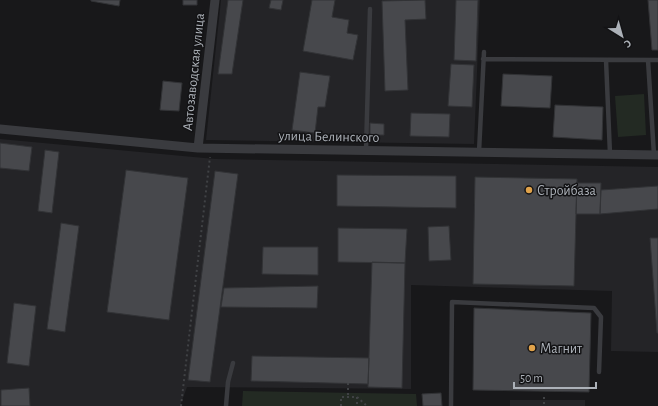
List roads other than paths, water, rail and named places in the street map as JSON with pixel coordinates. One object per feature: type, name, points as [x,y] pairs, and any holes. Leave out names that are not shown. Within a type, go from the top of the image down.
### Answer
[{"type":"street","name":"Автозаводская улица","points":[[198,148],[215,0]]},
{"type":"street","name":"улица Белинского","points":[[0,129],[198,148],[656,155]]},
{"type":"lane","points":[[366,150],[370,9]]},
{"type":"lane","points":[[479,152],[484,52]]},
{"type":"lane","points":[[483,59],[658,60]]},
{"type":"lane","points":[[606,60],[610,154]]},
{"type":"lane","points":[[648,60],[656,155]]},
{"type":"lane","points":[[451,406],[452,302],[594,308],[601,317],[599,372]]},
{"type":"lane","points":[[226,406],[228,382],[234,363]]},
{"type":"place","name":"Стройбаза","points":[[529,190]]},
{"type":"place","name":"Магнит","points":[[532,348]]}]
